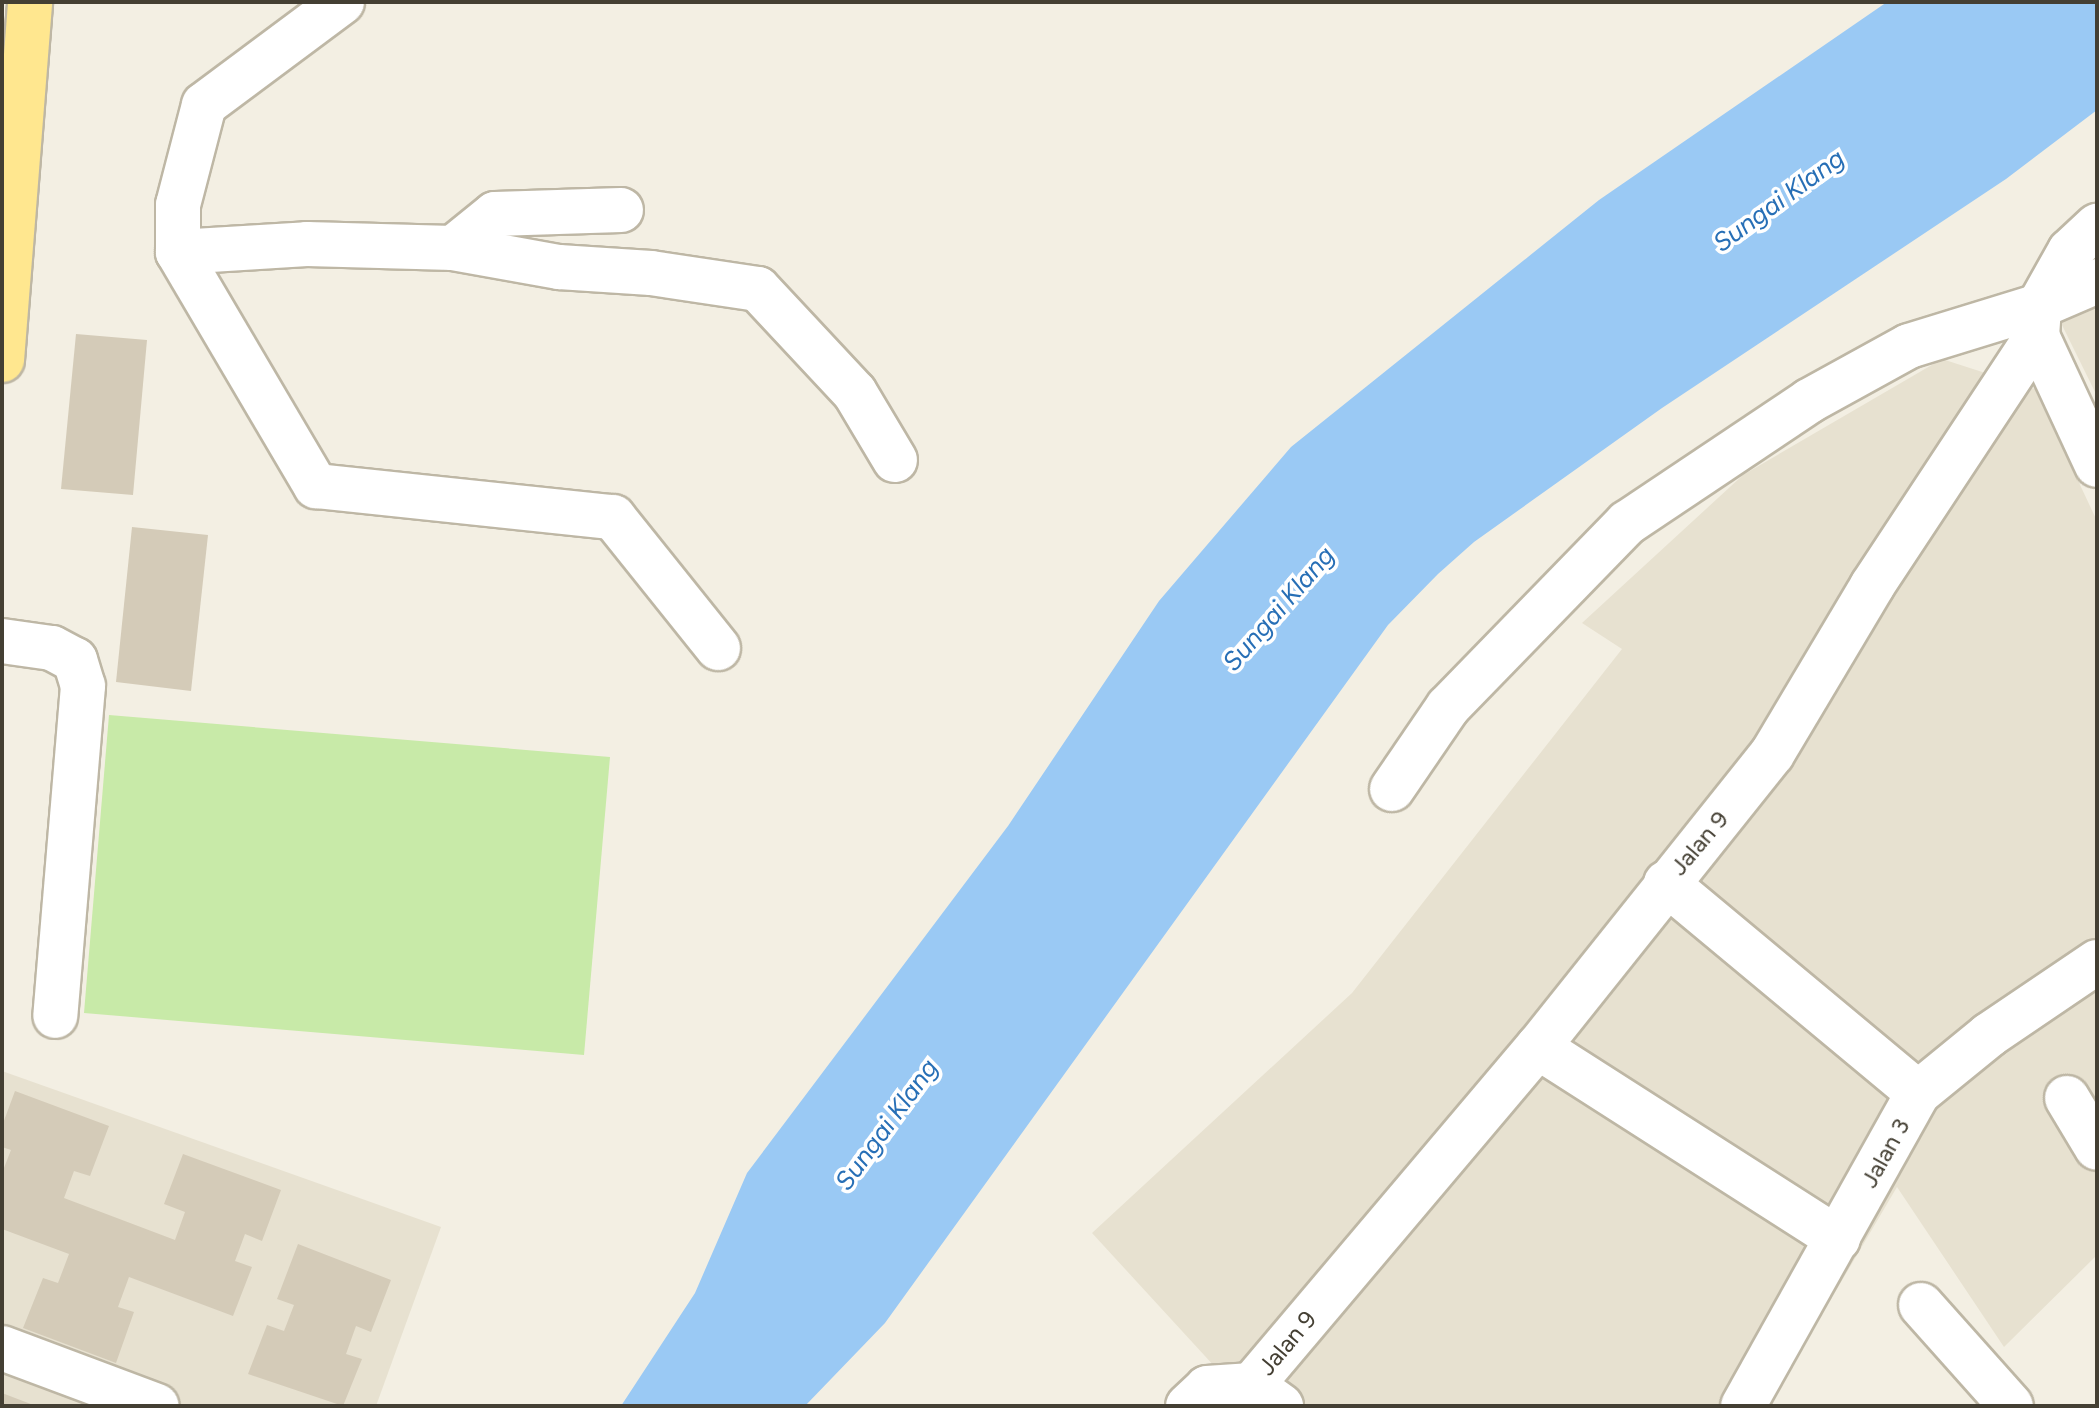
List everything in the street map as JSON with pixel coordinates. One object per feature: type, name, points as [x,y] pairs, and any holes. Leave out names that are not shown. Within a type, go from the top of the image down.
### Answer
[{"type":"main road","points":[[2,360],[30,2]]},
{"type":"street","points":[[342,2],[204,105],[178,205],[178,252],[316,486],[613,517],[718,648]]},
{"type":"street","points":[[453,248],[495,214],[621,210]]},
{"type":"street","name":"Jalan 9","points":[[1267,1396],[1666,883],[1772,754],[1872,586],[2038,321],[2070,251],[2097,226]]},
{"type":"street","points":[[178,252],[307,244],[453,248],[559,267],[651,273],[758,289],[855,393],[895,460]]},
{"type":"street","points":[[1392,789],[1448,707],[1627,523],[1809,401],[1909,346],[2038,321],[2097,281]]},
{"type":"street","points":[[2038,321],[2096,459]]},
{"type":"street","points":[[2,641],[52,648],[75,660],[83,686],[55,1016]]},
{"type":"street","points":[[1666,883],[1918,1093]]},
{"type":"street","name":"Jalan 3","points":[[1743,1406],[1918,1093],[1989,1035],[2097,962]]},
{"type":"street","points":[[1538,1047],[1838,1239]]},
{"type":"street","points":[[2067,1098],[2097,1148]]},
{"type":"street","points":[[1921,1305],[2011,1406]]},
{"type":"street","points":[[2,1348],[157,1406]]},
{"type":"street","points":[[1188,1406],[1207,1388],[1267,1396]]},
{"type":"shaded area","points":[[2097,263],[2097,396],[2061,323]]},
{"type":"shaded area","points":[[1942,359],[2035,389],[2097,521],[2095,1257],[2004,1347],[1897,1187],[1768,1406],[1259,1406],[1238,1392],[1092,1233],[1352,993],[1622,649],[1582,623],[1743,475]]},
{"type":"shaded area","points":[[2,1071],[441,1227],[376,1406],[2,1406]]},
{"type":"green space","points":[[109,715],[610,757],[584,1055],[84,1013]]},
{"type":"water","name":"Sungai Klang","points":[[1887,2],[2097,2],[2097,110],[2006,179],[1662,408],[1474,542],[1438,574],[1388,625],[885,1323],[805,1406],[621,1406],[695,1293],[747,1173],[1008,826],[1159,601],[1291,447],[1599,200]]},
{"type":"building","points":[[76,334],[147,340],[133,495],[61,489]]},
{"type":"building","points":[[132,527],[208,535],[191,691],[116,682]]},
{"type":"building","points":[[15,1091],[109,1126],[90,1176],[74,1171],[64,1198],[175,1240],[185,1212],[164,1204],[183,1154],[281,1190],[262,1241],[245,1234],[235,1261],[252,1267],[233,1316],[129,1277],[118,1307],[134,1312],[116,1363],[23,1328],[43,1278],[58,1283],[69,1254],[2,1229],[2,1173],[11,1150],[2,1147],[2,1126]]},
{"type":"building","points":[[298,1244],[391,1280],[371,1332],[356,1326],[346,1354],[362,1359],[343,1406],[248,1374],[267,1325],[284,1331],[294,1305],[277,1299]]},
{"type":"building","points":[[2,1393],[36,1406],[2,1406]]}]
